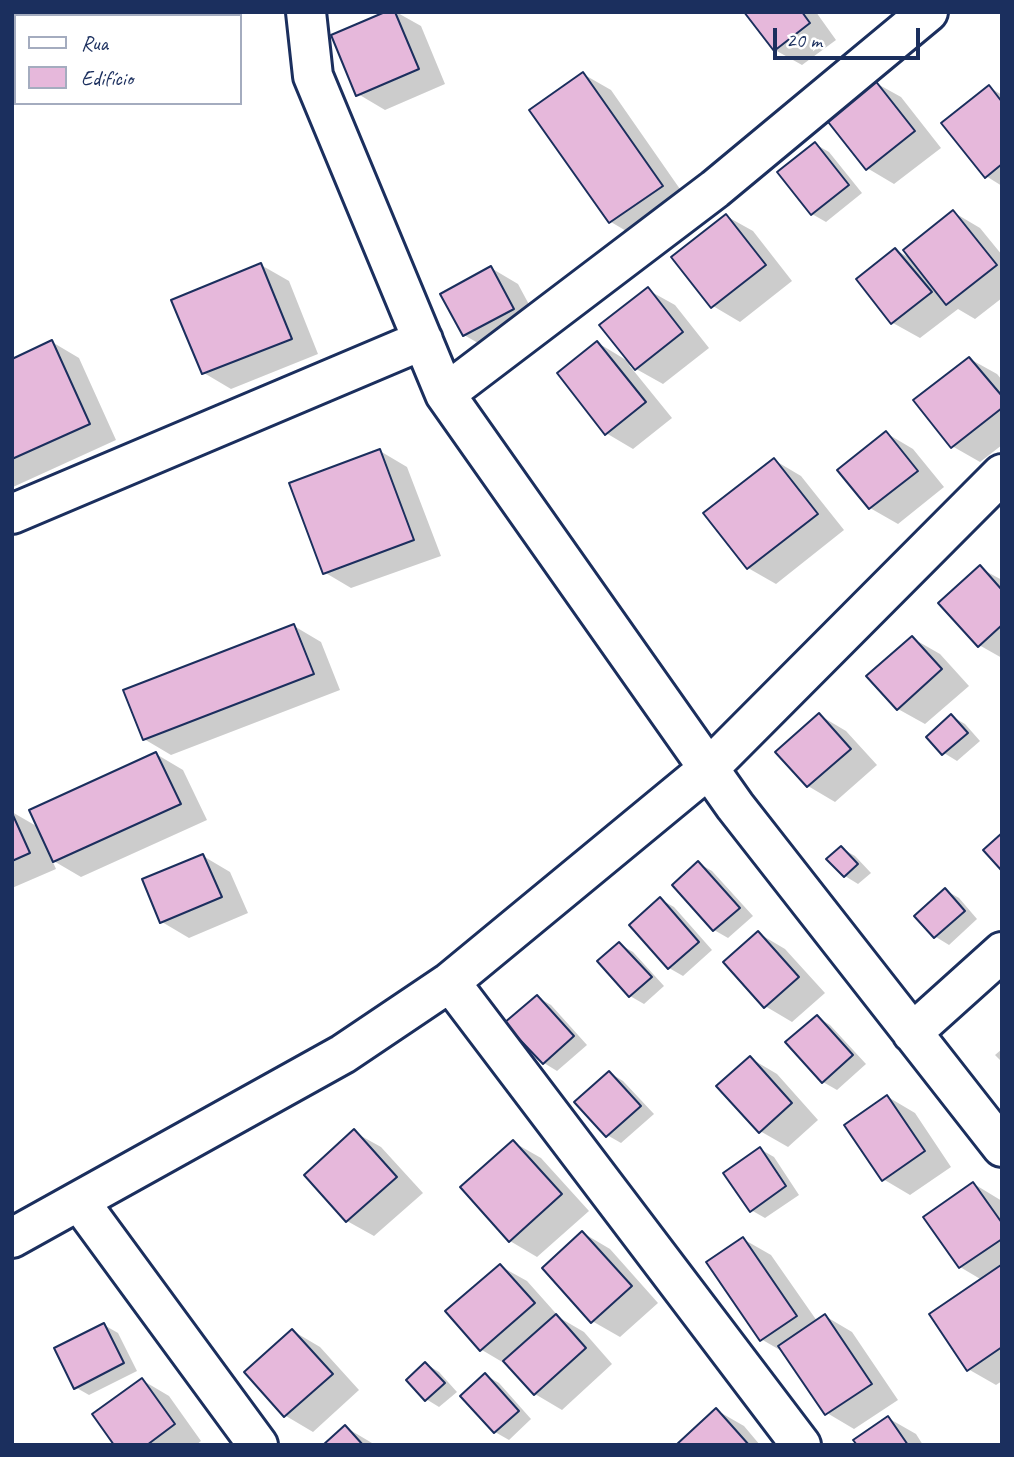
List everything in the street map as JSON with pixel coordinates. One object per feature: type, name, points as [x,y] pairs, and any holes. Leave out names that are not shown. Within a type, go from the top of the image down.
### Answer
[{"type":"street","points":[[306,12],[313,76],[444,394],[734,806],[1002,1147]]},
{"type":"street","points":[[444,394],[715,189],[928,12]]},
{"type":"street","points":[[12,514],[423,340]]},
{"type":"street","points":[[12,1238],[343,1054],[450,982],[708,769],[1002,474]]},
{"type":"street","points":[[912,1033],[1002,952]]},
{"type":"street","points":[[450,982],[801,1445]]},
{"type":"street","points":[[79,1201],[258,1445]]},
{"type":"building","points":[[385,12],[395,12],[419,69],[356,96],[331,35]]},
{"type":"building","points":[[744,12],[802,12],[810,23],[774,51]]},
{"type":"building","points":[[583,72],[663,186],[609,223],[529,110]]},
{"type":"building","points":[[874,79],[915,131],[866,170],[825,118]]},
{"type":"building","points":[[989,85],[1002,102],[1002,164],[985,178],[941,123]]},
{"type":"building","points":[[815,142],[849,185],[811,215],[777,172]]},
{"type":"building","points":[[953,210],[997,265],[946,305],[903,250]]},
{"type":"building","points":[[726,214],[766,265],[711,308],[671,257]]},
{"type":"building","points":[[895,248],[932,292],[891,324],[856,279]]},
{"type":"building","points":[[261,263],[292,339],[202,374],[171,300]]},
{"type":"building","points":[[491,266],[514,309],[463,336],[440,294]]},
{"type":"building","points":[[648,287],[683,332],[635,370],[599,325]]},
{"type":"building","points":[[52,340],[90,424],[12,459],[12,359]]},
{"type":"building","points":[[597,341],[646,402],[605,435],[557,373]]},
{"type":"building","points":[[969,357],[1002,396],[1002,408],[951,448],[913,400]]},
{"type":"building","points":[[886,431],[918,471],[869,509],[837,470]]},
{"type":"building","points":[[380,449],[414,540],[323,574],[289,483]]},
{"type":"building","points":[[774,458],[818,514],[747,569],[703,513]]},
{"type":"building","points":[[980,565],[1002,590],[1002,625],[978,647],[938,603]]},
{"type":"building","points":[[294,624],[314,674],[143,740],[123,690]]},
{"type":"building","points":[[912,636],[942,669],[897,710],[866,676]]},
{"type":"building","points":[[819,713],[851,749],[807,787],[775,752]]},
{"type":"building","points":[[951,714],[968,733],[942,755],[926,737]]},
{"type":"building","points":[[156,752],[181,804],[53,862],[29,810]]},
{"type":"building","points":[[12,813],[30,853],[12,861]]},
{"type":"building","points":[[1002,833],[1002,871],[983,850]]},
{"type":"building","points":[[841,846],[858,864],[844,877],[826,859]]},
{"type":"building","points":[[203,854],[222,897],[160,923],[142,879]]},
{"type":"building","points":[[698,861],[740,908],[713,931],[672,885]]},
{"type":"building","points":[[945,888],[965,911],[934,938],[914,916]]},
{"type":"building","points":[[660,897],[699,942],[668,969],[629,925]]},
{"type":"building","points":[[758,931],[799,977],[764,1008],[723,962]]},
{"type":"building","points":[[619,942],[652,977],[629,997],[597,961]]},
{"type":"building","points":[[537,995],[574,1036],[543,1064],[504,1023]]},
{"type":"building","points":[[817,1015],[853,1055],[822,1083],[785,1042]]},
{"type":"building","points":[[750,1056],[792,1103],[759,1133],[716,1086]]},
{"type":"building","points":[[609,1071],[641,1106],[606,1137],[574,1102]]},
{"type":"building","points":[[887,1095],[925,1151],[882,1181],[844,1125]]},
{"type":"building","points":[[354,1129],[397,1177],[346,1222],[304,1175]]},
{"type":"building","points":[[513,1140],[562,1194],[509,1242],[460,1187]]},
{"type":"building","points":[[760,1147],[786,1186],[750,1212],[723,1173]]},
{"type":"building","points":[[973,1182],[1002,1223],[1002,1239],[959,1268],[923,1217]]},
{"type":"building","points":[[582,1231],[632,1286],[591,1323],[542,1268]]},
{"type":"building","points":[[743,1237],[797,1316],[760,1341],[706,1262]]},
{"type":"building","points":[[500,1264],[535,1303],[480,1351],[445,1311]]},
{"type":"building","points":[[1001,1265],[1002,1347],[967,1371],[929,1314]]},
{"type":"building","points":[[556,1314],[586,1348],[534,1395],[503,1361]]},
{"type":"building","points":[[825,1314],[872,1384],[825,1415],[778,1346]]},
{"type":"building","points":[[104,1323],[124,1363],[74,1389],[54,1348]]},
{"type":"building","points":[[292,1329],[333,1374],[284,1417],[244,1372]]},
{"type":"building","points":[[425,1362],[445,1383],[425,1401],[406,1380]]},
{"type":"building","points":[[485,1373],[519,1411],[494,1433],[460,1396]]},
{"type":"building","points":[[142,1378],[175,1424],[147,1445],[114,1445],[92,1414]]},
{"type":"building","points":[[716,1408],[749,1445],[676,1445]]},
{"type":"building","points":[[888,1416],[908,1445],[857,1445],[853,1440]]},
{"type":"building","points":[[345,1425],[363,1445],[323,1445]]}]
